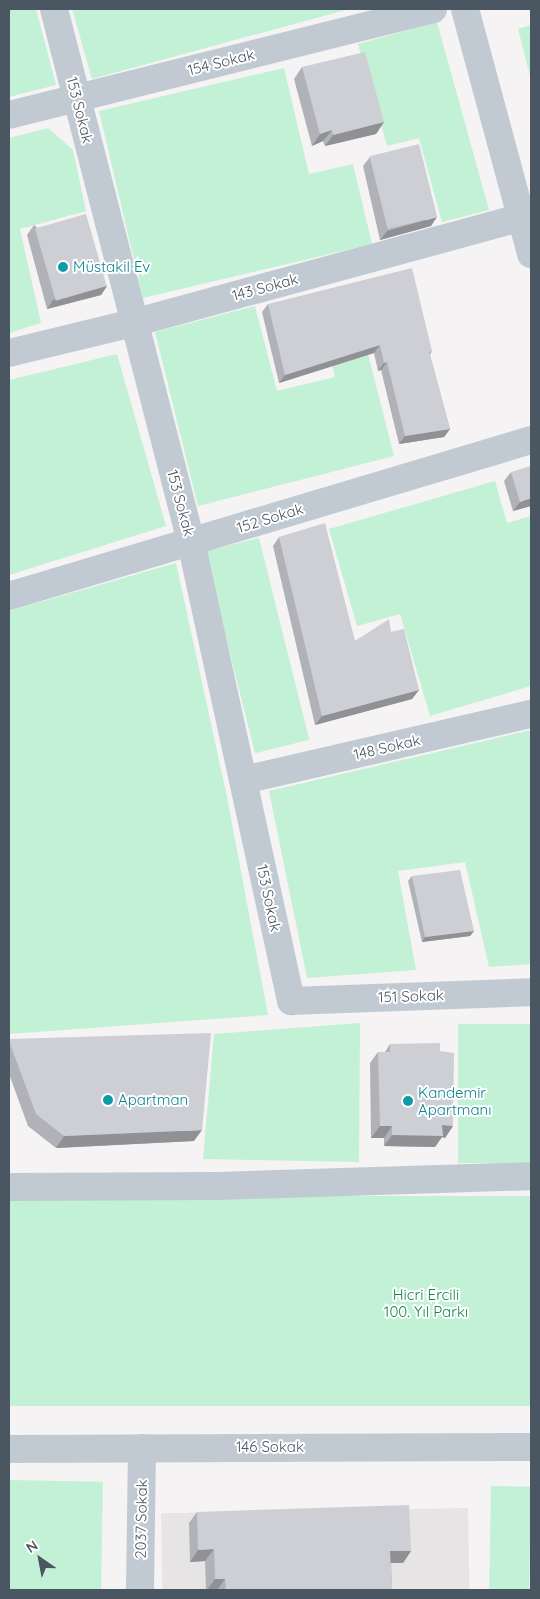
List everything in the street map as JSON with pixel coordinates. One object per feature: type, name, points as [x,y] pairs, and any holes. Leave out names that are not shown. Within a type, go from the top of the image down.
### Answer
[{"type":"street","name":"153 Sokak","points":[[54,9],[78,98],[133,323],[191,542],[292,1001]]},
{"type":"street","name":"154 Sokak","points":[[9,115],[433,9]]},
{"type":"street","points":[[465,9],[531,254]]},
{"type":"street","name":"143 Sokak","points":[[9,353],[133,323],[520,218]]},
{"type":"street","name":"152 Sokak","points":[[9,596],[531,440]]},
{"type":"street","name":"148 Sokak","points":[[244,780],[531,714]]},
{"type":"street","name":"151 Sokak","points":[[292,1001],[531,992]]},
{"type":"street","points":[[9,1186],[218,1186],[531,1176]]},
{"type":"street","name":"146 Sokak","points":[[9,1449],[531,1447]]},
{"type":"street","name":"2037 Sokak","points":[[140,1590],[142,1448]]},
{"type":"shaded area","points":[[468,1508],[469,1590],[162,1590],[161,1513]]},
{"type":"green space","points":[[9,9],[36,9],[56,85],[9,97]]},
{"type":"green space","points":[[72,9],[349,9],[92,79]]},
{"type":"green space","points":[[437,22],[489,210],[442,222],[419,138],[387,146],[358,44]]},
{"type":"green space","points":[[531,25],[531,80],[518,29]]},
{"type":"green space","points":[[284,68],[309,174],[353,164],[372,244],[143,298],[99,111]]},
{"type":"green space","points":[[48,128],[73,150],[86,211],[20,229],[41,323],[9,333],[9,138]]},
{"type":"green space","points":[[351,287],[394,456],[198,506],[155,332],[255,306],[277,391],[335,377],[315,297]]},
{"type":"green space","points":[[117,354],[166,526],[9,575],[9,380]]},
{"type":"green space","points":[[495,481],[507,523],[531,516],[531,686],[430,716],[400,614],[357,626],[329,529]]},
{"type":"green space","points":[[259,538],[309,740],[255,753],[205,552]]},
{"type":"green space","points":[[176,563],[227,797],[268,1015],[9,1034],[9,611]]},
{"type":"green space","points":[[531,730],[531,964],[489,967],[465,862],[398,871],[416,970],[307,978],[269,791]]},
{"type":"green space","points":[[360,1023],[359,1162],[203,1159],[214,1034]]},
{"type":"green space","points":[[458,1024],[531,1024],[531,1163],[458,1163]]},
{"type":"green space","name":"Hicri Ercili 100. Yıl Parkı","points":[[9,1196],[531,1196],[531,1406],[9,1406]]},
{"type":"green space","points":[[9,1480],[103,1482],[101,1590],[9,1590]]},
{"type":"green space","points":[[491,1486],[531,1487],[529,1590],[489,1590]]},
{"type":"building","points":[[365,52],[384,122],[333,135],[332,130],[320,134],[302,67]]},
{"type":"building","points":[[419,144],[437,217],[388,229],[370,156]]},
{"type":"building","name":"Müstakil Ev","points":[[86,214],[107,286],[56,301],[35,229]]},
{"type":"building","points":[[412,268],[432,351],[429,352],[450,429],[405,436],[387,362],[384,363],[380,345],[285,375],[268,304]]},
{"type":"building","points":[[531,466],[531,498],[520,502],[511,472]]},
{"type":"building","points":[[325,523],[355,641],[389,619],[391,632],[404,629],[419,690],[322,716],[279,537]]},
{"type":"building","points":[[460,870],[474,931],[425,937],[412,876]]},
{"type":"building","name":"Apartman","points":[[211,1033],[202,1130],[64,1136],[36,1114],[9,1041],[9,1039]]},
{"type":"building","name":"Kandemir Apartmanı","points":[[440,1043],[440,1051],[454,1053],[453,1126],[442,1125],[443,1136],[392,1135],[392,1126],[380,1126],[378,1052],[390,1052],[390,1044]]},
{"type":"building","points":[[409,1505],[411,1551],[390,1551],[392,1590],[226,1590],[225,1579],[215,1579],[214,1549],[198,1550],[197,1512]]},
{"type":"place","name":"Müstakil Ev","points":[[63,267]]},
{"type":"place","name":"Apartman","points":[[108,1100]]},
{"type":"place","name":"Kandemir Apartmanı","points":[[408,1101]]}]
